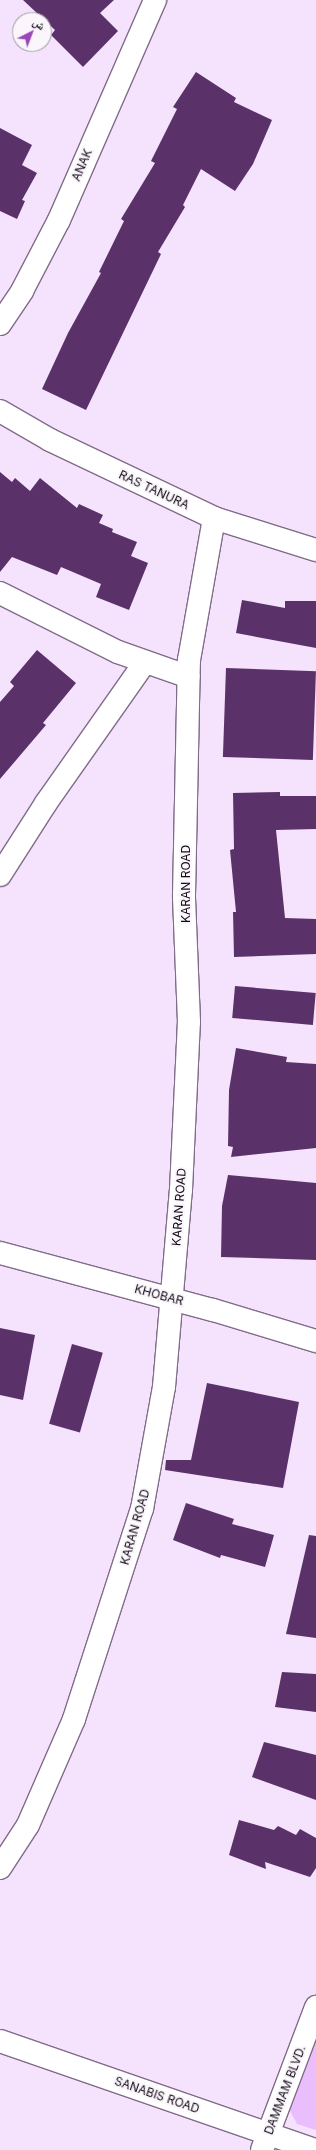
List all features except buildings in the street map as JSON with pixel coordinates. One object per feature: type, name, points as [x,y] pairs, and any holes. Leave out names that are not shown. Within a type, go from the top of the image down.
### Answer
[{"type":"street","name":"ANAK","points":[[0,324],[22,291],[59,220],[155,0]]},
{"type":"street","name":"RAS TANURA","points":[[0,411],[50,440],[214,518],[316,550]]},
{"type":"street","name":"KARAN ROAD","points":[[0,1868],[28,1824],[74,1719],[142,1509],[164,1387],[182,1190],[189,1022],[184,895],[188,677],[189,660],[214,518]]},
{"type":"street","points":[[0,593],[90,639],[145,662],[188,677]]},
{"type":"street","points":[[0,875],[46,803],[145,662]]},
{"type":"street","name":"KHOBAR","points":[[0,1253],[172,1299],[316,1341]]},
{"type":"street","name":"DAMMAM BLVD.","points":[[265,2142],[316,2008]]},
{"type":"street","name":"SANABIS ROAD","points":[[0,2041],[265,2142],[315,2150]]},
{"type":"shaded area","points":[[316,2030],[316,2130],[297,2124],[287,2105]]}]
